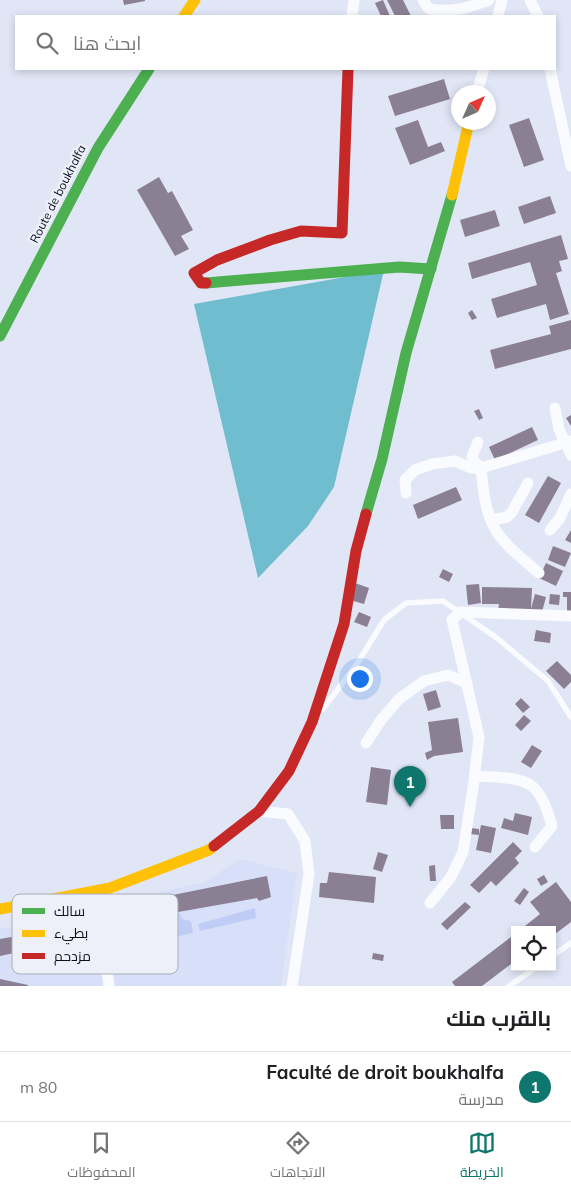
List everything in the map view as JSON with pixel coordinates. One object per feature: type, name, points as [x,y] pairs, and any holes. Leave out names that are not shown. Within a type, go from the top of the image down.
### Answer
[{"type":"street","points":[[185,15],[195,0]]},
{"type":"street","points":[[352,15],[354,0]]},
{"type":"street","points":[[423,0],[428,9],[444,12],[489,0]]},
{"type":"street","points":[[498,15],[502,0]]},
{"type":"street","points":[[530,0],[538,15]]},
{"type":"street","name":"Route de boukhalfa","points":[[0,336],[98,148],[148,70]]},
{"type":"street","points":[[348,70],[342,234],[301,231],[270,240],[217,260],[194,273],[201,283],[399,267],[431,268]]},
{"type":"street","points":[[479,85],[484,70]]},
{"type":"street","points":[[550,70],[571,166]]},
{"type":"street","points":[[79,894],[110,888],[209,850],[259,812],[289,771],[312,722],[344,624],[356,551],[382,459],[406,353],[449,207],[467,130]]},
{"type":"street","points":[[555,408],[560,428],[569,442],[571,455]]},
{"type":"street","points":[[478,442],[472,457],[474,462],[481,468],[486,505],[495,529],[508,545],[538,573]]},
{"type":"street","points":[[406,493],[405,480],[415,470],[432,464],[455,461],[471,468],[481,468],[569,442]]},
{"type":"street","points":[[492,520],[507,517],[512,512],[528,483]]},
{"type":"street","points":[[550,530],[560,518],[571,494]]},
{"type":"street","points":[[430,903],[451,876],[463,852],[475,776],[478,737],[452,620],[460,612],[571,616]]},
{"type":"street","points":[[366,743],[381,720],[399,699],[424,681],[448,675],[467,683]]},
{"type":"street","points":[[475,776],[509,778],[532,786],[546,806],[552,826],[535,847]]},
{"type":"street","points":[[259,812],[288,814],[305,841],[309,874],[292,986]]},
{"type":"street","points":[[110,888],[110,894]]},
{"type":"lane","points":[[312,722],[357,664],[384,620],[406,603],[443,601],[497,638],[548,681],[571,718]]},
{"type":"lane","points":[[556,953],[571,943]]},
{"type":"lane","points":[[509,986],[531,971]]},
{"type":"shaded area","points":[[384,270],[334,487],[308,526],[258,578],[194,304]]},
{"type":"shaded area","points":[[240,859],[297,873],[281,986],[0,986],[0,929],[12,926],[12,974],[178,974],[178,894],[153,894],[205,882]]},
{"type":"shaded area","points":[[255,908],[256,918],[200,931],[198,924]]},
{"type":"shaded area","points":[[178,912],[182,919],[191,921],[193,933],[178,936]]},
{"type":"building","points":[[123,0],[145,0],[145,1],[124,5]]},
{"type":"building","points":[[383,0],[390,15],[381,15],[375,3]]},
{"type":"building","points":[[387,0],[403,0],[410,15],[394,15]]},
{"type":"building","points":[[444,79],[450,99],[395,116],[388,96]]},
{"type":"building","points":[[529,118],[544,160],[524,167],[509,125]]},
{"type":"building","points":[[418,120],[428,147],[441,142],[445,151],[410,165],[395,128]]},
{"type":"building","points":[[159,177],[168,193],[172,191],[193,230],[181,236],[189,249],[175,256],[137,190]]},
{"type":"building","points":[[550,196],[556,213],[524,224],[518,207]]},
{"type":"building","points":[[495,210],[500,226],[465,237],[460,220]]},
{"type":"building","points":[[561,235],[568,259],[559,261],[562,271],[556,273],[569,314],[550,320],[546,304],[497,318],[491,299],[537,285],[530,262],[472,279],[468,263]]},
{"type":"building","points":[[472,310],[477,318],[472,320],[468,313]]},
{"type":"building","points":[[571,320],[571,349],[495,369],[490,350],[551,334],[549,326]]},
{"type":"building","points":[[479,409],[483,418],[479,420],[474,411]]},
{"type":"building","points":[[571,415],[571,426],[566,418]]},
{"type":"building","points":[[532,427],[538,440],[495,460],[489,447]]},
{"type":"building","points":[[548,476],[561,483],[539,523],[525,515]]},
{"type":"building","points":[[456,487],[462,500],[418,519],[413,505]]},
{"type":"building","points":[[571,530],[571,543],[565,540]]},
{"type":"building","points":[[553,546],[571,553],[565,567],[548,560]]},
{"type":"building","points":[[546,563],[563,571],[556,586],[539,578]]},
{"type":"building","points":[[443,569],[453,574],[449,582],[439,577]]},
{"type":"building","points":[[355,583],[369,588],[364,604],[350,600]]},
{"type":"building","points":[[479,584],[481,603],[468,605],[466,585]]},
{"type":"building","points":[[482,587],[532,588],[531,609],[535,594],[546,597],[542,612],[498,611],[499,604],[482,604]]},
{"type":"building","points":[[563,592],[571,592],[571,611],[567,611],[567,597],[563,597]]},
{"type":"building","points":[[550,594],[560,595],[559,605],[549,604]]},
{"type":"building","points":[[359,612],[371,617],[367,627],[354,622]]},
{"type":"building","points":[[536,630],[551,633],[550,643],[534,641]]},
{"type":"building","points":[[557,661],[571,675],[571,682],[564,689],[546,671]]},
{"type":"building","points":[[436,690],[441,707],[428,711],[423,694]]},
{"type":"building","points":[[521,698],[530,707],[523,713],[515,704]]},
{"type":"building","points":[[524,715],[531,721],[521,731],[515,725]]},
{"type":"building","points":[[458,718],[463,752],[434,756],[427,760],[425,753],[432,750],[428,722]]},
{"type":"building","points":[[532,745],[542,751],[531,768],[521,762]]},
{"type":"building","points":[[371,767],[391,770],[387,805],[366,802]]},
{"type":"building","points":[[515,813],[532,817],[528,835],[501,828],[504,818],[513,821]]},
{"type":"building","points":[[440,815],[454,815],[454,829],[441,829]]},
{"type":"building","points":[[481,825],[496,828],[491,853],[476,850]]},
{"type":"building","points":[[471,828],[479,829],[479,835],[470,834]]},
{"type":"building","points":[[513,842],[522,851],[515,858],[519,863],[496,886],[491,881],[479,893],[470,885]]},
{"type":"building","points":[[378,852],[388,855],[382,872],[373,869]]},
{"type":"building","points":[[435,865],[436,881],[430,881],[429,866]]},
{"type":"building","points":[[329,872],[376,877],[374,903],[319,897],[320,883],[327,883]]},
{"type":"building","points":[[544,875],[548,882],[541,886],[537,879]]},
{"type":"building","points":[[267,876],[271,897],[259,901],[257,898],[178,912],[178,894]]},
{"type":"building","points":[[556,882],[571,902],[571,922],[556,933],[556,926],[525,926],[540,914],[530,902]]},
{"type":"building","points":[[524,888],[529,892],[520,905],[514,901]]},
{"type":"building","points":[[465,902],[471,907],[447,930],[441,924]]},
{"type":"building","points":[[12,937],[12,953],[0,956],[0,939]]},
{"type":"building","points":[[511,937],[511,964],[482,986],[455,986],[452,982]]},
{"type":"building","points":[[373,953],[384,955],[383,961],[372,959]]},
{"type":"building","points":[[0,979],[28,985],[28,986],[0,986]]},
{"type":"traffic: fast","points":[[0,336],[98,148],[148,70]]},
{"type":"traffic: fast","points":[[366,514],[382,459],[406,353],[452,195]]},
{"type":"traffic: fast","points":[[206,283],[399,267],[431,269]]},
{"type":"traffic: slow","points":[[185,15],[195,0]]},
{"type":"traffic: slow","points":[[452,195],[467,130]]},
{"type":"traffic: slow","points":[[79,894],[110,888],[209,850],[214,846]]},
{"type":"traffic: slow","points":[[0,909],[12,907]]},
{"type":"traffic: jam","points":[[206,283],[201,283],[194,273],[217,260],[270,240],[301,231],[342,233],[348,70]]},
{"type":"traffic: jam","points":[[214,846],[259,811],[289,771],[312,722],[344,624],[356,551],[366,514]]},
{"type":"place","name":"Faculté de droit boukhalfa","points":[[410,807]]}]
